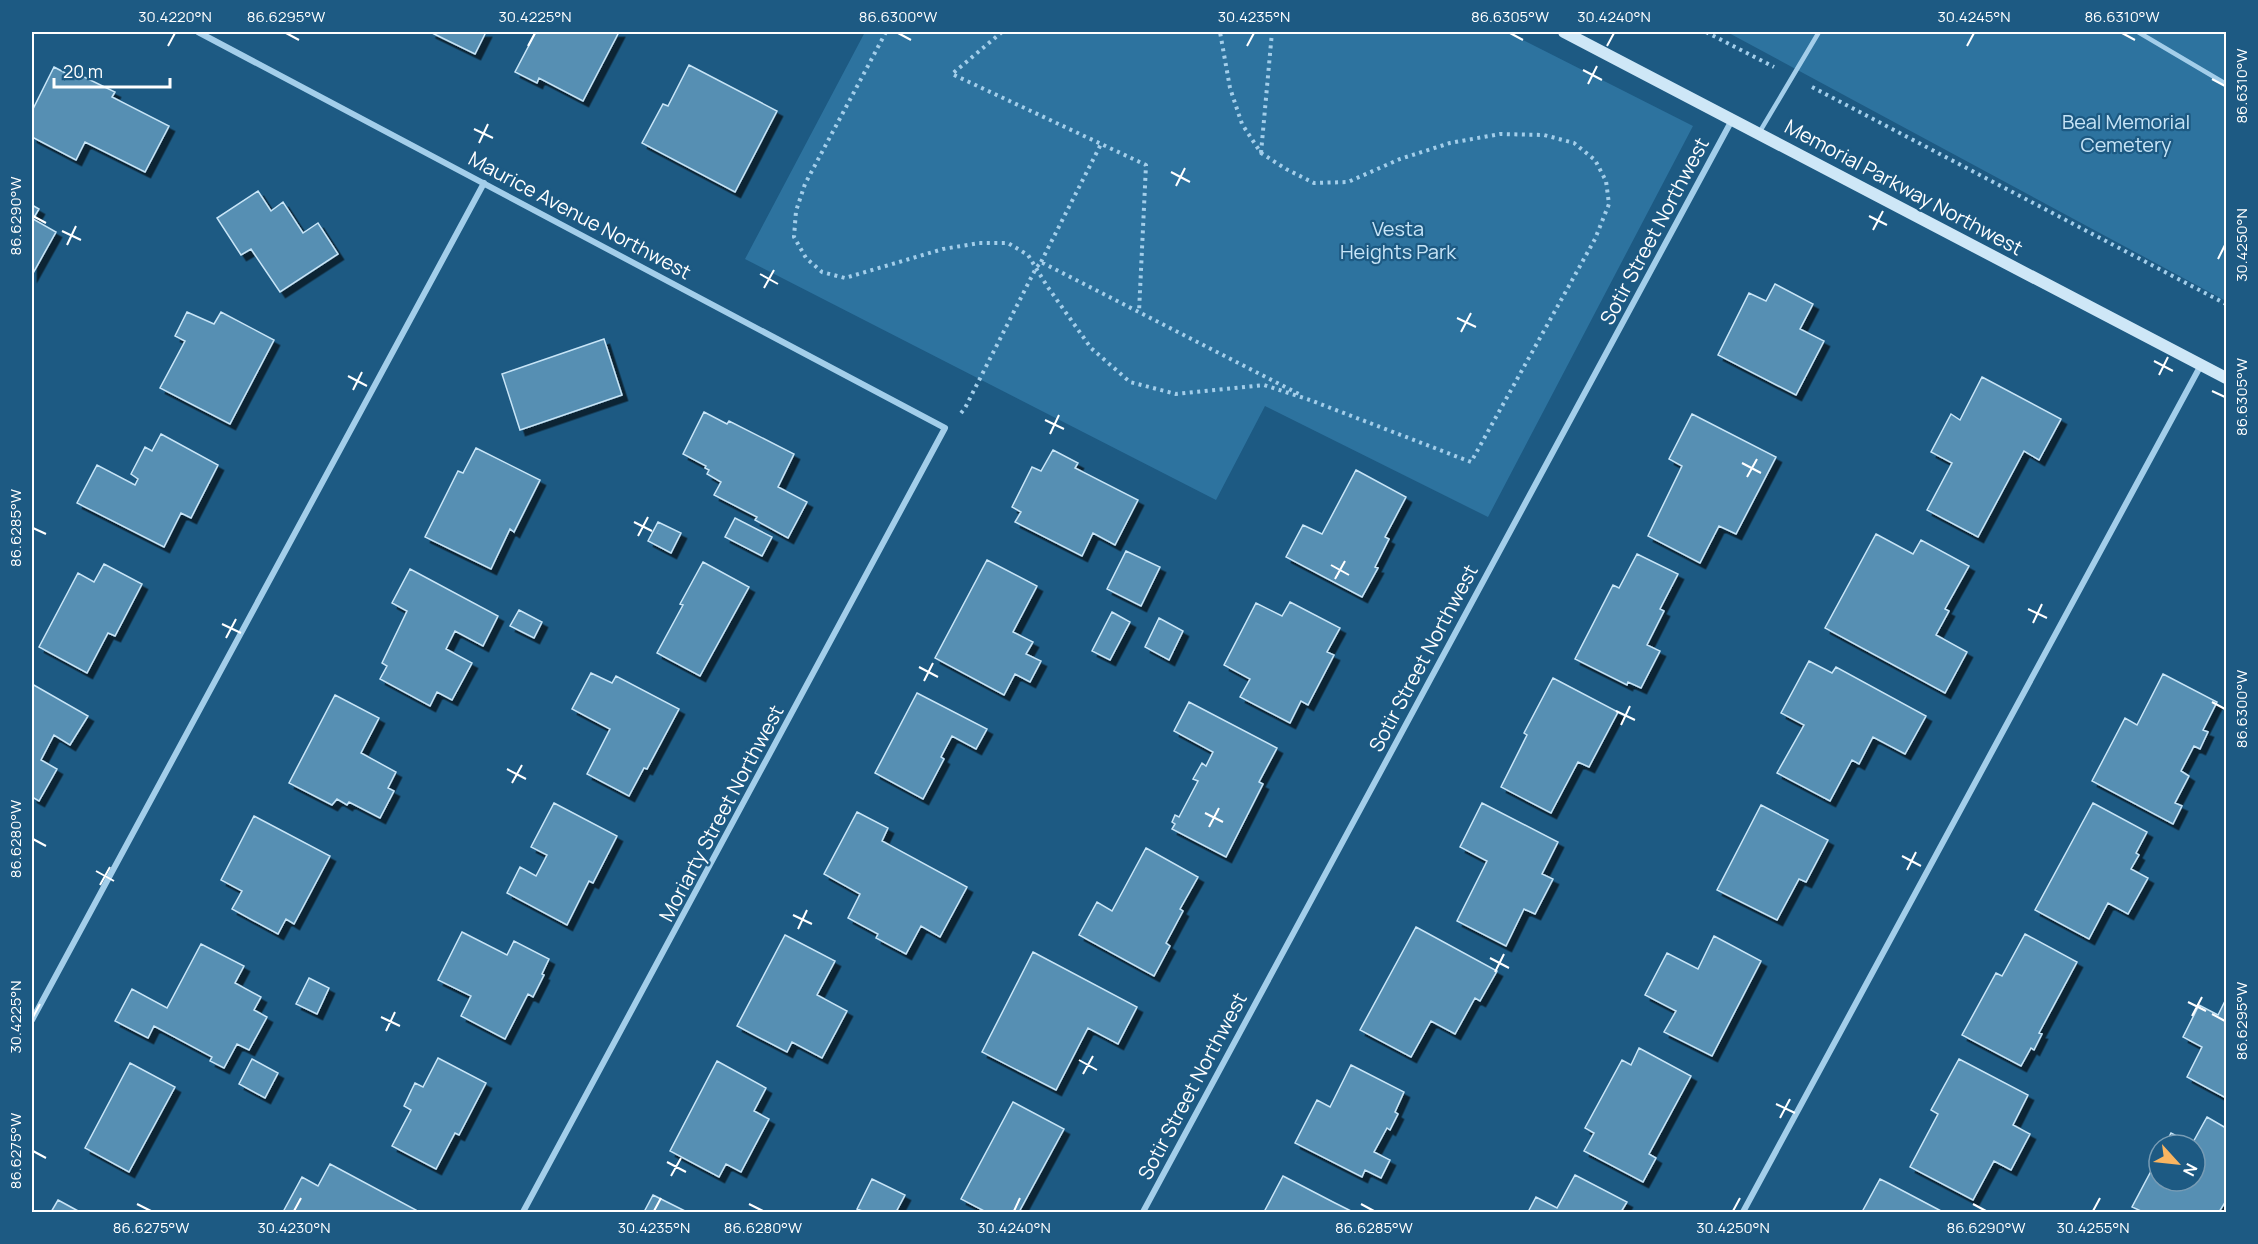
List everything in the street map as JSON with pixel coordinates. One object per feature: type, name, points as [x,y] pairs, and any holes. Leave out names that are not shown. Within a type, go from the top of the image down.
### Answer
[{"type":"street","name":"Maurice Avenue Northwest","points":[[198,32],[945,428]]},
{"type":"street","name":"Memorial Parkway Northwest","points":[[1564,32],[2226,378]]},
{"type":"street","name":"Sotir Street Northwest","points":[[1143,1212],[1732,120]]},
{"type":"street","points":[[32,1020],[484,183]]},
{"type":"street","points":[[1743,1212],[2201,365]]},
{"type":"street","name":"Moriarty Street Northwest","points":[[523,1212],[945,428]]},
{"type":"lane","points":[[1759,133],[1819,32]]},
{"type":"lane","points":[[2138,32],[2226,84]]},
{"type":"path","points":[[886,32],[805,184],[796,211],[794,237],[806,258],[822,272],[845,278],[943,249],[979,243],[1008,243],[1028,255],[1091,348],[1130,382],[1176,394],[1264,385],[1310,400],[1471,462],[1595,239],[1609,204],[1606,181],[1595,160],[1574,143],[1544,135],[1500,134],[1450,143],[1400,159],[1348,182],[1314,183],[1261,153],[1242,124],[1230,88],[1220,32]]},
{"type":"path","points":[[1002,32],[952,74],[1146,165],[1139,312]]},
{"type":"path","points":[[1261,153],[1272,32]]},
{"type":"path","points":[[1706,32],[2226,304]]},
{"type":"path","points":[[945,428],[965,408],[1101,144]]},
{"type":"path","points":[[1041,262],[1310,400]]},
{"type":"green space","name":"Vesta Heights Park","points":[[865,32],[1507,32],[1693,126],[1488,517],[1265,406],[1216,500],[745,259]]},
{"type":"green space","name":"Beal Memorial Cemetery","points":[[1727,32],[2226,32],[2226,301]]},
{"type":"building","points":[[430,32],[486,32],[475,54]]},
{"type":"building","points":[[536,32],[619,32],[583,101],[539,78],[537,83],[515,72]]},
{"type":"building","points":[[689,65],[777,111],[735,192],[642,143],[663,104],[668,106]]},
{"type":"building","points":[[54,67],[75,78],[78,74],[115,92],[112,97],[169,126],[145,172],[85,142],[76,160],[32,137],[32,111]]},
{"type":"building","points":[[258,191],[271,211],[283,202],[303,233],[318,223],[338,254],[280,292],[251,249],[241,255],[217,218]]},
{"type":"building","points":[[32,205],[39,209],[33,219],[56,232],[32,275]]},
{"type":"building","points":[[1775,284],[1813,304],[1800,329],[1824,341],[1796,395],[1718,355],[1749,293],[1766,301]]},
{"type":"building","points":[[187,312],[214,324],[221,312],[274,340],[230,424],[160,388],[185,341],[175,336]]},
{"type":"building","points":[[604,339],[622,395],[520,430],[502,374]]},
{"type":"building","points":[[1982,377],[2061,419],[2039,460],[2024,451],[1978,537],[1927,510],[1952,463],[1931,452],[1951,414],[1960,420]]},
{"type":"building","points":[[704,412],[727,424],[729,421],[794,454],[778,487],[807,502],[788,538],[755,520],[757,517],[714,495],[721,482],[707,474],[709,470],[705,468],[706,466],[683,454]]},
{"type":"building","points":[[1692,414],[1776,457],[1736,534],[1719,526],[1700,563],[1648,536],[1682,466],[1669,459]]},
{"type":"building","points":[[161,434],[218,465],[191,518],[181,513],[164,547],[77,503],[97,465],[135,485],[138,479],[131,474],[145,447],[152,451]]},
{"type":"building","points":[[476,448],[540,480],[514,532],[510,529],[491,569],[425,537],[458,471],[463,473]]},
{"type":"building","points":[[1053,450],[1078,463],[1075,468],[1138,500],[1115,545],[1093,533],[1082,556],[1015,522],[1021,512],[1012,507],[1032,467],[1041,471]]},
{"type":"building","points":[[1356,470],[1406,497],[1385,537],[1389,539],[1375,567],[1378,568],[1362,597],[1286,557],[1303,525],[1322,534]]},
{"type":"building","points":[[735,518],[772,537],[762,556],[725,537]]},
{"type":"building","points":[[658,522],[681,533],[671,553],[648,541]]},
{"type":"building","points":[[1876,534],[1913,554],[1921,540],[1969,566],[1945,609],[1949,611],[1936,635],[1967,652],[1945,693],[1825,628]]},
{"type":"building","points":[[1126,551],[1160,567],[1141,606],[1107,589]]},
{"type":"building","points":[[1637,554],[1678,574],[1660,609],[1664,611],[1647,645],[1660,651],[1641,688],[1628,682],[1627,685],[1575,659],[1613,585],[1619,588]]},
{"type":"building","points":[[987,560],[1037,586],[1013,632],[1033,642],[1026,654],[1041,661],[1030,682],[1015,674],[1004,695],[935,658]]},
{"type":"building","points":[[703,562],[749,587],[700,676],[657,653]]},
{"type":"building","points":[[104,564],[142,584],[115,636],[108,633],[87,673],[39,647],[78,573],[94,582]]},
{"type":"building","points":[[410,569],[498,616],[483,646],[455,631],[446,649],[472,663],[452,700],[437,692],[430,706],[380,679],[387,666],[382,663],[407,611],[392,603]]},
{"type":"building","points":[[1290,602],[1340,628],[1327,652],[1334,655],[1308,705],[1301,701],[1290,723],[1240,697],[1250,679],[1224,665],[1256,603],[1282,616]]},
{"type":"building","points":[[519,610],[542,622],[534,638],[510,626]]},
{"type":"building","points":[[1112,612],[1130,622],[1110,660],[1092,651]]},
{"type":"building","points":[[1159,618],[1183,631],[1169,660],[1145,647]]},
{"type":"building","points":[[1809,661],[1832,673],[1836,667],[1926,716],[1905,754],[1873,737],[1859,764],[1852,760],[1830,801],[1777,773],[1804,725],[1781,713]]},
{"type":"building","points":[[591,673],[612,683],[616,676],[679,709],[647,769],[644,768],[629,796],[587,774],[610,729],[572,709]]},
{"type":"building","points":[[2163,674],[2217,702],[2203,730],[2208,732],[2200,749],[2194,746],[2181,771],[2189,776],[2175,803],[2182,806],[2173,824],[2092,781],[2125,718],[2137,725]]},
{"type":"building","points":[[1553,678],[1618,712],[1589,767],[1578,762],[1551,813],[1501,787],[1527,735],[1524,733]]},
{"type":"building","points":[[32,684],[88,716],[70,745],[54,735],[41,760],[57,769],[39,801],[32,797]]},
{"type":"building","points":[[917,693],[987,729],[976,749],[952,736],[941,757],[944,759],[923,799],[875,773]]},
{"type":"building","points":[[335,695],[379,718],[361,753],[396,772],[388,788],[394,791],[380,818],[349,802],[347,805],[337,799],[332,805],[289,783]]},
{"type":"building","points":[[1189,702],[1277,748],[1259,782],[1263,784],[1226,857],[1172,829],[1175,824],[1172,822],[1175,815],[1179,817],[1198,781],[1193,779],[1202,763],[1206,766],[1213,752],[1174,731]]},
{"type":"building","points":[[554,803],[617,836],[593,883],[589,881],[567,925],[507,893],[520,867],[536,876],[547,855],[531,847]]},
{"type":"building","points":[[1482,803],[1558,842],[1542,874],[1553,879],[1535,914],[1524,909],[1506,946],[1457,921],[1487,861],[1460,847]]},
{"type":"building","points":[[2093,803],[2147,832],[2131,869],[2148,878],[2128,914],[2108,903],[2089,939],[2035,910]]},
{"type":"building","points":[[1761,805],[1828,840],[1806,882],[1799,879],[1777,920],[1717,890]]},
{"type":"building","points":[[857,812],[888,828],[882,841],[967,887],[940,937],[921,926],[906,954],[876,938],[878,934],[848,918],[860,894],[824,874]]},
{"type":"building","points":[[254,816],[330,856],[294,924],[286,919],[278,934],[232,909],[242,891],[221,880]]},
{"type":"building","points":[[1146,848],[1198,877],[1180,909],[1183,911],[1166,943],[1170,946],[1154,976],[1079,935],[1097,902],[1112,911]]},
{"type":"building","points":[[1416,927],[1497,971],[1480,1001],[1475,998],[1455,1034],[1431,1021],[1411,1057],[1360,1030]]},
{"type":"building","points":[[462,932],[507,955],[514,941],[549,959],[533,997],[528,994],[505,1039],[461,1016],[471,996],[438,980]]},
{"type":"building","points":[[2025,934],[2077,962],[2039,1033],[2042,1034],[2034,1050],[2031,1048],[2021,1066],[1962,1035],[1996,973],[2002,976]]},
{"type":"building","points":[[785,935],[835,961],[817,995],[847,1011],[822,1058],[792,1042],[787,1052],[737,1026]]},
{"type":"building","points":[[1714,936],[1761,961],[1712,1056],[1664,1032],[1676,1011],[1645,995],[1667,953],[1698,969]]},
{"type":"building","points":[[201,944],[244,966],[235,983],[261,997],[254,1010],[267,1017],[249,1050],[237,1044],[224,1068],[210,1061],[212,1057],[154,1026],[148,1038],[115,1021],[132,989],[167,1008]]},
{"type":"building","points":[[1033,952],[1137,1007],[1118,1044],[1088,1028],[1056,1090],[982,1052]]},
{"type":"building","points":[[309,978],[329,988],[317,1014],[296,1004]]},
{"type":"building","points":[[2226,999],[2226,1098],[2187,1077],[2202,1047],[2183,1037],[2199,1005],[2218,1015]]},
{"type":"building","points":[[1639,1048],[1691,1076],[1649,1154],[1656,1158],[1643,1182],[1584,1151],[1594,1133],[1585,1128],[1622,1060],[1631,1065]]},
{"type":"building","points":[[438,1058],[486,1083],[459,1135],[455,1133],[436,1169],[392,1146],[411,1110],[404,1106],[415,1083],[423,1087]]},
{"type":"building","points":[[252,1059],[278,1073],[265,1098],[239,1084]]},
{"type":"building","points":[[1959,1059],[2028,1095],[2013,1125],[2030,1134],[2011,1170],[1994,1161],[1973,1200],[1910,1167],[1938,1114],[1931,1110]]},
{"type":"building","points":[[717,1061],[766,1088],[754,1111],[769,1119],[741,1172],[726,1164],[719,1177],[670,1151]]},
{"type":"building","points":[[130,1063],[175,1087],[129,1172],[85,1148]]},
{"type":"building","points":[[1351,1065],[1404,1092],[1395,1112],[1398,1114],[1390,1130],[1387,1128],[1374,1152],[1390,1160],[1381,1178],[1365,1170],[1362,1177],[1295,1143],[1317,1100],[1330,1107]]},
{"type":"building","points":[[1013,1102],[1064,1129],[1019,1212],[986,1212],[961,1199]]},
{"type":"building","points":[[2207,1117],[2226,1128],[2226,1206],[2224,1204],[2219,1212],[2143,1212],[2132,1207],[2147,1179],[2147,1193],[2207,1193],[2207,1133],[2198,1133]]},
{"type":"building","points":[[330,1164],[416,1210],[415,1212],[283,1212],[302,1177],[318,1186]]},
{"type":"building","points":[[1575,1175],[1627,1202],[1621,1212],[1528,1212],[1536,1197],[1557,1208]]},
{"type":"building","points":[[1283,1176],[1335,1203],[1353,1212],[1264,1212]]},
{"type":"building","points":[[872,1179],[905,1195],[896,1212],[865,1212],[857,1209]]},
{"type":"building","points":[[1880,1179],[1888,1183],[1943,1212],[1862,1212]]},
{"type":"building","points":[[653,1195],[687,1212],[644,1212]]},
{"type":"building","points":[[58,1200],[80,1212],[51,1212]]}]
